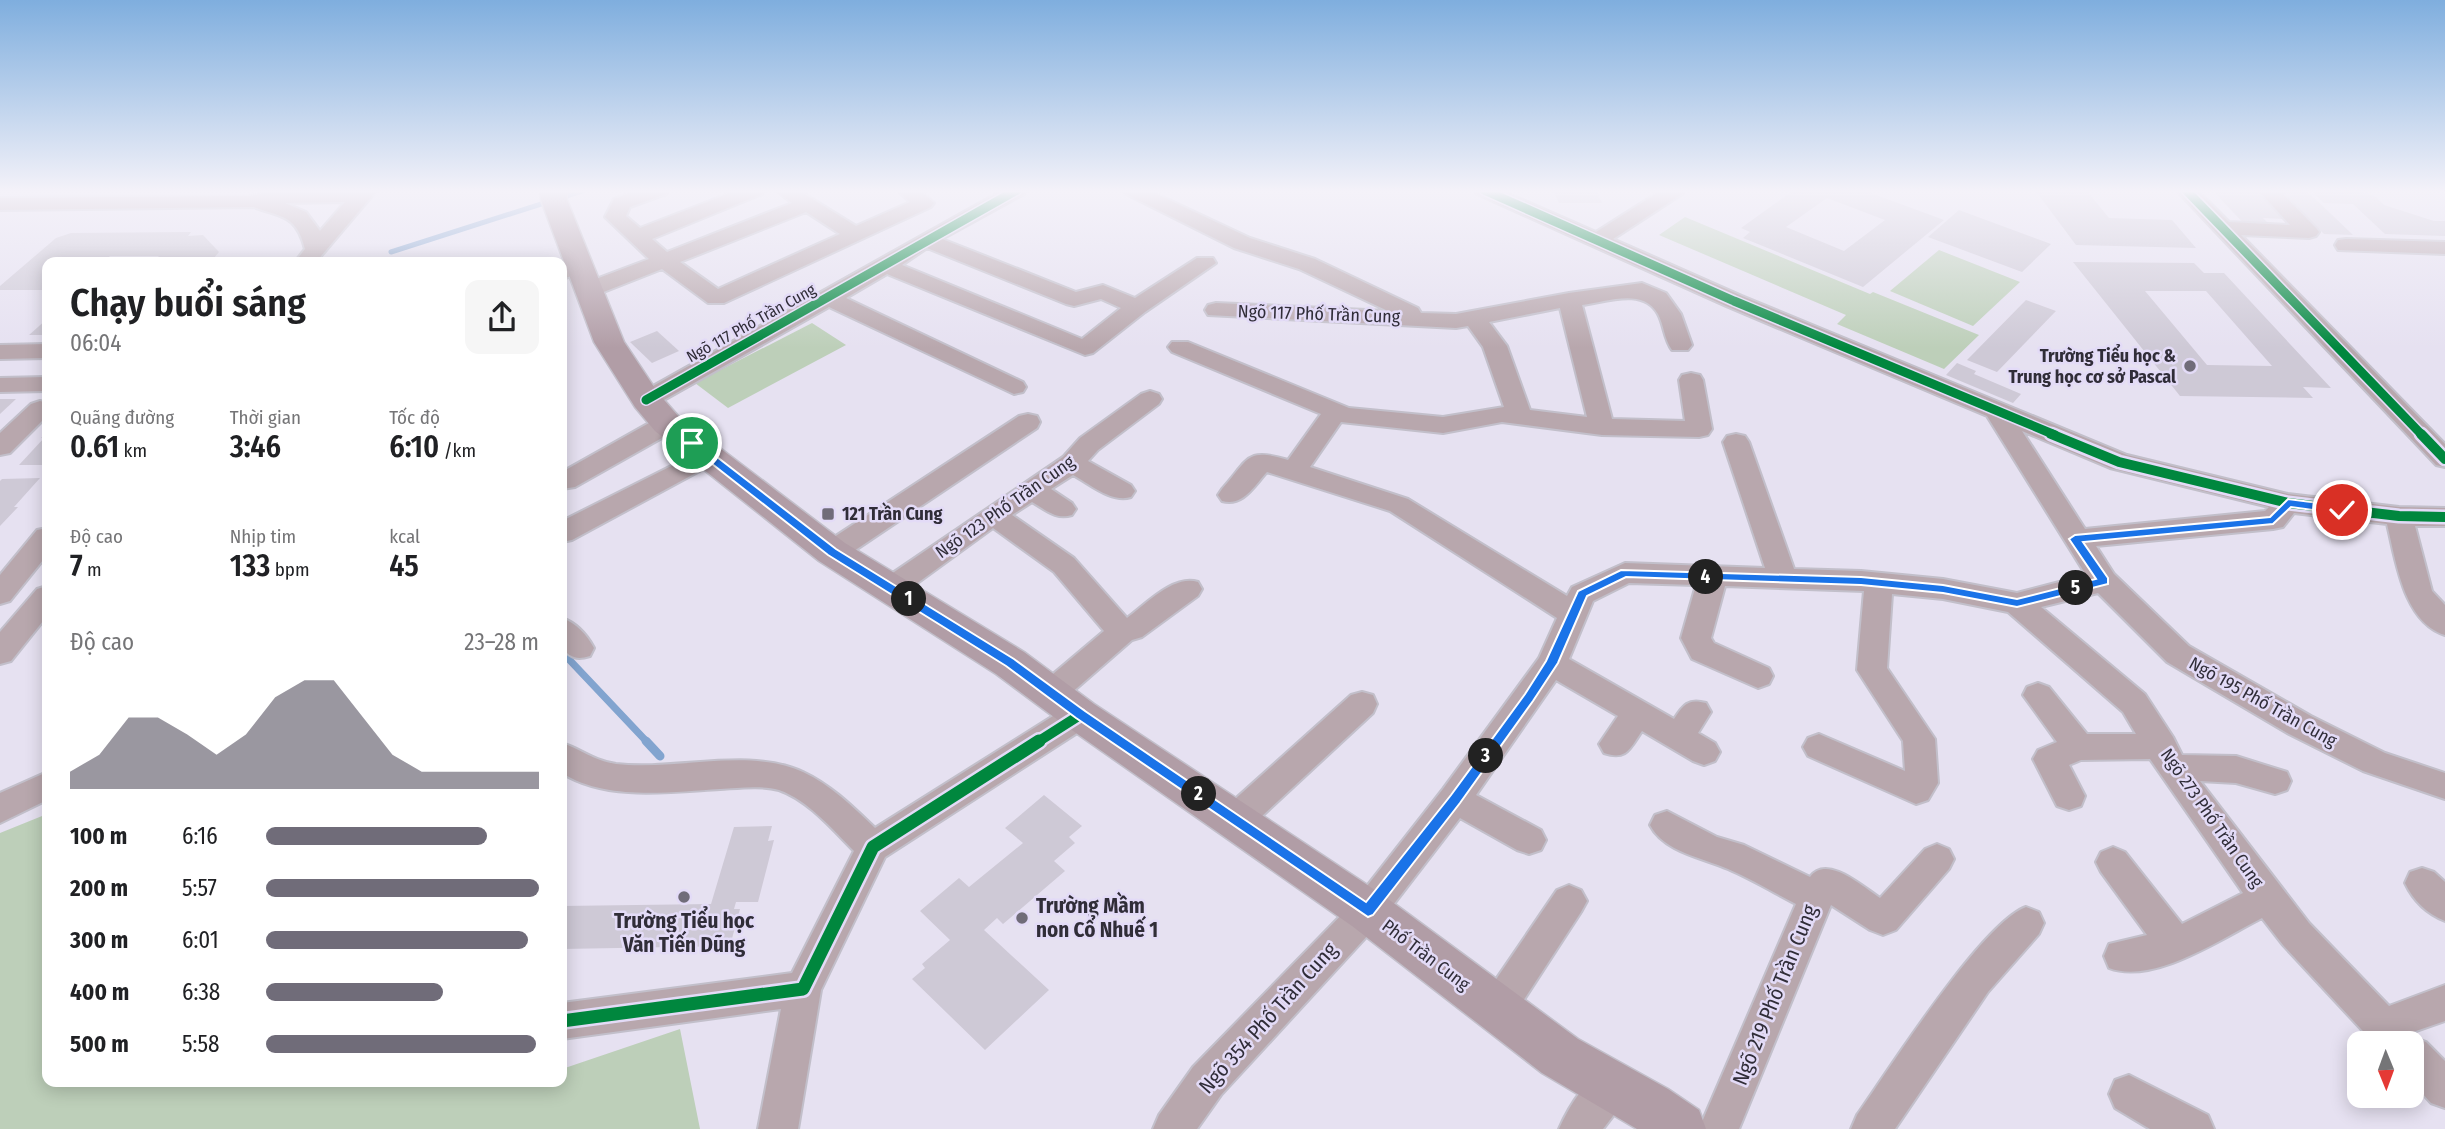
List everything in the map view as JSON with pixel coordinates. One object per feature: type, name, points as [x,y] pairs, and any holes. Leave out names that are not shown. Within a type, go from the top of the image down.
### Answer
[{"type":"main road","name":"Phố Trần Cung","points":[[567,243],[576,276],[609,342],[678,430],[832,552],[1010,663],[1368,911],[1560,1056],[1650,1107],[1680,1129]]},
{"type":"street","points":[[311,256],[322,243]]},
{"type":"street","points":[[643,243],[716,298],[839,243]]},
{"type":"street","points":[[576,276],[664,261],[703,243]]},
{"type":"street","name":"Ngõ 117 Phố Trần Cung","points":[[678,430],[830,298],[921,243]]},
{"type":"street","points":[[932,243],[1074,299],[1103,292],[1137,307]]},
{"type":"street","name":"Ngõ 117 Phố Trần Cung","points":[[1241,243],[1307,264],[1422,319]]},
{"type":"street","points":[[1607,243],[1734,301],[2119,463],[2288,503],[2399,516],[2445,517]]},
{"type":"street","points":[[2236,243],[2445,459]]},
{"type":"street","points":[[2346,245],[2445,248]]},
{"type":"street","points":[[886,266],[1086,348],[1137,307],[1205,262]]},
{"type":"street","name":"Ngõ 117 Phố Trần Cung","points":[[1216,310],[1475,319],[1569,300],[1642,290],[1658,298],[1670,314],[1680,345]]},
{"type":"street","points":[[830,298],[1014,387]]},
{"type":"street","points":[[1569,300],[1602,427]]},
{"type":"street","points":[[1475,319],[1494,346],[1520,416]]},
{"type":"street","points":[[1180,346],[1345,415],[1443,425],[1502,414],[1602,427],[1699,429],[1691,380]]},
{"type":"street","points":[[0,352],[42,351]]},
{"type":"street","points":[[0,385],[42,384]]},
{"type":"street","name":"Ngõ 123 Phố Trần Cung","points":[[891,588],[993,515],[1072,463],[1089,444],[1150,400]]},
{"type":"street","points":[[0,448],[40,409]]},
{"type":"street","name":"Ngõ 195 Phố Trần Cung","points":[[1996,410],[2104,581],[2178,654],[2300,725],[2361,756],[2445,786]]},
{"type":"street","points":[[1294,471],[1336,411]]},
{"type":"street","points":[[832,552],[1028,422]]},
{"type":"street","points":[[567,481],[678,430]]},
{"type":"street","points":[[605,489],[678,430]]},
{"type":"street","points":[[567,529],[678,430]]},
{"type":"street","points":[[1736,442],[1783,578]]},
{"type":"street","points":[[1231,495],[1262,461],[1399,505],[1574,615]]},
{"type":"street","points":[[1072,463],[1122,491]]},
{"type":"street","points":[[1031,489],[1063,509]]},
{"type":"street","points":[[2075,539],[2273,520],[2288,503]]},
{"type":"street","points":[[993,515],[1064,565],[1122,632]]},
{"type":"street","points":[[2399,516],[2419,595],[2445,624]]},
{"type":"street","points":[[0,594],[42,543]]},
{"type":"street","points":[[1368,911],[1455,799],[1552,663],[1582,594],[1625,573],[1879,583],[1943,589],[2017,603],[2104,581]]},
{"type":"street","points":[[1712,578],[1707,606],[1699,622],[1696,638],[1703,651],[1758,676]]},
{"type":"street","points":[[1819,747],[1916,790],[1922,783],[1919,739],[1872,670],[1879,583]]},
{"type":"street","points":[[778,1129],[803,989],[873,847],[1066,704],[1122,632],[1132,629],[1188,589]]},
{"type":"street","points":[[0,653],[42,602]]},
{"type":"street","name":"Ngõ 273 Phố Trần Cung","points":[[2017,603],[2134,703],[2168,758],[2267,898],[2296,934],[2387,1031]]},
{"type":"street","points":[[1552,663],[1637,714],[1693,734]]},
{"type":"street","points":[[2038,695],[2079,747]]},
{"type":"street","points":[[1236,819],[1362,704]]},
{"type":"street","points":[[1615,744],[1637,714]]},
{"type":"street","points":[[2069,796],[2049,759],[2079,747],[2221,765],[2275,781]]},
{"type":"street","points":[[567,759],[595,774],[652,778],[758,774],[788,780],[827,803],[873,847]]},
{"type":"street","points":[[0,809],[42,788]]},
{"type":"street","points":[[1455,799],[1530,840]]},
{"type":"street","name":"Ngõ 219 Phố Trần Cung","points":[[1667,825],[1710,850],[1732,855],[1816,897],[1720,1129]]},
{"type":"street","points":[[1816,897],[1826,883],[1883,919],[1937,859]]},
{"type":"street","points":[[2113,862],[2177,946]]},
{"type":"street","points":[[2122,956],[2177,946],[2208,927],[2267,898]]},
{"type":"street","points":[[1497,1009],[1569,901]]},
{"type":"street","name":"Ngõ 354 Phố Trần Cung","points":[[1173,1129],[1207,1081],[1368,911]]},
{"type":"street","points":[[1871,1129],[1975,980],[2026,923]]},
{"type":"street","points":[[567,1020],[803,989]]},
{"type":"street","points":[[2398,1031],[2445,1003]]},
{"type":"street","points":[[2424,1067],[2445,1089]]},
{"type":"street","points":[[1579,1129],[1612,1085]]},
{"type":"street","points":[[2129,1094],[2179,1124],[2194,1129]]},
{"type":"green space","points":[[1677,243],[1747,243],[1870,294],[1873,292],[1979,335],[1944,369],[1837,324],[1846,315]]},
{"type":"green space","points":[[1939,250],[2020,282],[1973,326],[1890,291]]},
{"type":"green space","points":[[812,323],[846,345],[728,408],[695,383]]},
{"type":"green space","points":[[42,816],[42,1087],[567,1087],[567,1067],[680,1029],[700,1129],[0,1129],[0,833]]},
{"type":"building","points":[[51,243],[210,243],[219,252],[215,257],[42,257],[42,290],[0,290],[0,286]]},
{"type":"building","points":[[1754,243],[1824,243],[1844,251],[1855,243],[1917,243],[1863,287]]},
{"type":"building","points":[[1943,243],[2051,244],[2022,272]]},
{"type":"building","points":[[2074,243],[2191,243],[2196,248],[2076,245]]},
{"type":"building","points":[[2073,262],[2194,263],[2204,273],[2224,273],[2331,388],[2303,387],[2313,398],[2180,396]],"holes":[[[2145,291],[2206,291],[2272,366],[2207,365]]]},
{"type":"building","points":[[2026,300],[2056,311],[1997,372],[1967,360]]},
{"type":"building","points":[[42,323],[42,335],[29,335]]},
{"type":"building","points":[[657,331],[679,351],[652,363],[630,342]]},
{"type":"building","points":[[1957,363],[1976,371],[1974,374],[2021,394],[2013,403],[1946,375]]},
{"type":"building","points":[[0,399],[16,399],[0,414]]},
{"type":"building","points":[[42,440],[42,465],[19,465]]},
{"type":"building","points":[[40,478],[14,507],[18,507],[0,526],[0,481]]},
{"type":"building","points":[[1044,795],[1082,826],[1069,837],[1075,843],[1054,861],[1065,871],[1003,924],[997,918],[984,930],[1049,990],[985,1050],[912,979],[925,968],[922,964],[950,940],[920,911],[959,878],[969,887],[1023,843],[1005,828]]},
{"type":"building","points":[[772,826],[768,841],[774,840],[758,902],[736,902],[734,909],[740,909],[730,946],[567,949],[567,906],[711,904],[734,827]]},
{"type":"waterway","points":[[391,252],[420,243]]},
{"type":"waterway","points":[[567,657],[648,743]]},
{"type":"waterway","points":[[646,741],[660,756]]},
{"type":"cycle path","points":[[646,400],[886,266],[921,243]]},
{"type":"cycle path","points":[[1603,243],[1734,301],[2119,462],[2288,503],[2399,516],[2445,517]]},
{"type":"cycle path","points":[[2237,243],[2445,459]]},
{"type":"cycle path","points":[[567,1020],[803,989],[873,847],[1080,715]]},
{"type":"place","name":"Trường Tiểu học & Trung học cơ sở Pascal","points":[[2190,366]]},
{"type":"place","name":"121 Trần Cung","points":[[828,514]]},
{"type":"place","name":"Trường Tiểu học Văn Tiến Dũng","points":[[684,897]]},
{"type":"place","name":"Trường Mầm non Cổ Nhuế 1","points":[[1022,918]]},
{"type":"route","points":[[692,443],[832,552],[1010,663],[1080,715],[1368,911],[1455,799],[1552,663],[1582,594],[1625,573],[1861,581],[1943,589],[2017,603],[2104,581],[2075,539],[2273,520],[2288,503],[2342,510]]}]
